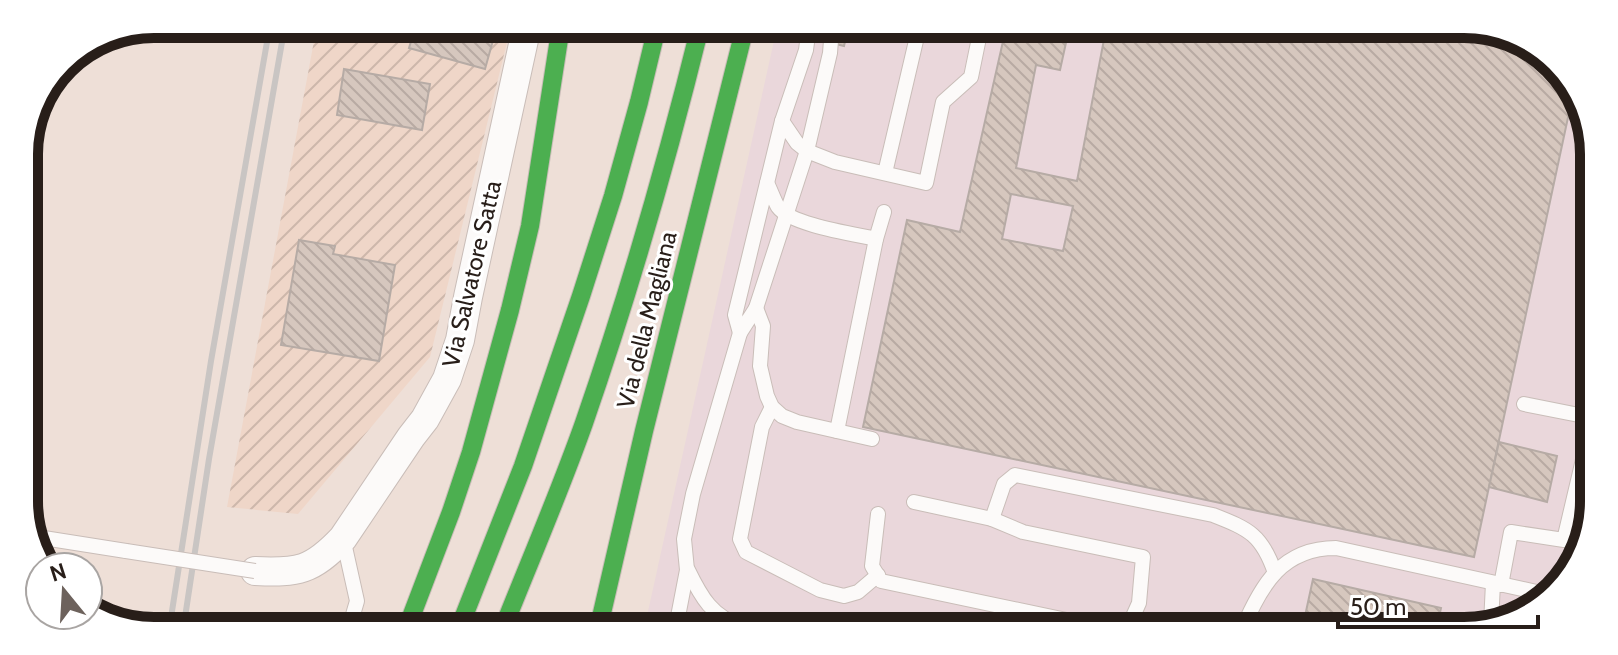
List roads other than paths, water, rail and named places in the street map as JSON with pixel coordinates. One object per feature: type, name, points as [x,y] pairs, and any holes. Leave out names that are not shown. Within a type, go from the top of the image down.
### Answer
[{"type":"main road","points":[[411,617],[471,452],[510,310],[530,226],[560,38]]},
{"type":"main road","points":[[464,617],[523,466],[572,324],[613,196],[654,38]]},
{"type":"main road","points":[[508,617],[561,483],[604,361],[639,252],[697,38]]},
{"type":"main road","name":"Via della Magliana","points":[[601,617],[742,38]]},
{"type":"street","name":"Via Salvatore Satta","points":[[255,571],[286,573],[302,570],[331,551],[425,419],[447,379],[460,340],[524,38]]},
{"type":"lane","points":[[740,333],[735,315],[782,121],[808,38]]},
{"type":"lane","points":[[678,617],[687,570],[684,539],[693,494],[740,333],[756,308],[807,151],[831,38]]},
{"type":"lane","points":[[885,173],[917,38]]},
{"type":"lane","points":[[782,121],[797,143],[807,151],[835,162],[926,183],[943,102],[971,77],[979,38]]},
{"type":"lane","points":[[767,183],[779,208],[786,215],[818,227],[876,239]]},
{"type":"lane","points":[[837,431],[884,212]]},
{"type":"lane","points":[[756,308],[763,326],[760,366],[772,407],[782,416],[872,439]]},
{"type":"lane","points":[[1524,404],[1580,415]]},
{"type":"lane","points":[[772,407],[762,427],[740,539],[746,552],[820,590],[844,596],[858,592],[878,575]]},
{"type":"lane","points":[[1493,613],[1511,532],[1564,540],[1580,472]]},
{"type":"lane","points":[[992,519],[1004,484],[1015,475],[1213,515],[1243,527],[1255,536],[1275,573]]},
{"type":"lane","points":[[914,502],[992,519],[1023,532],[1143,557],[1139,603],[1133,617]]},
{"type":"lane","points":[[878,514],[872,566],[881,581],[1052,617]]},
{"type":"lane","points":[[44,538],[255,571]]},
{"type":"lane","points":[[343,538],[357,601],[352,617]]},
{"type":"lane","points":[[1248,617],[1262,589],[1287,561],[1320,548],[1336,548],[1536,592]]},
{"type":"lane","points":[[687,570],[700,596],[723,617]]},
{"type":"railway","points":[[171,617],[211,361],[268,38]]},
{"type":"railway","points":[[185,617],[209,459],[283,38]]}]
